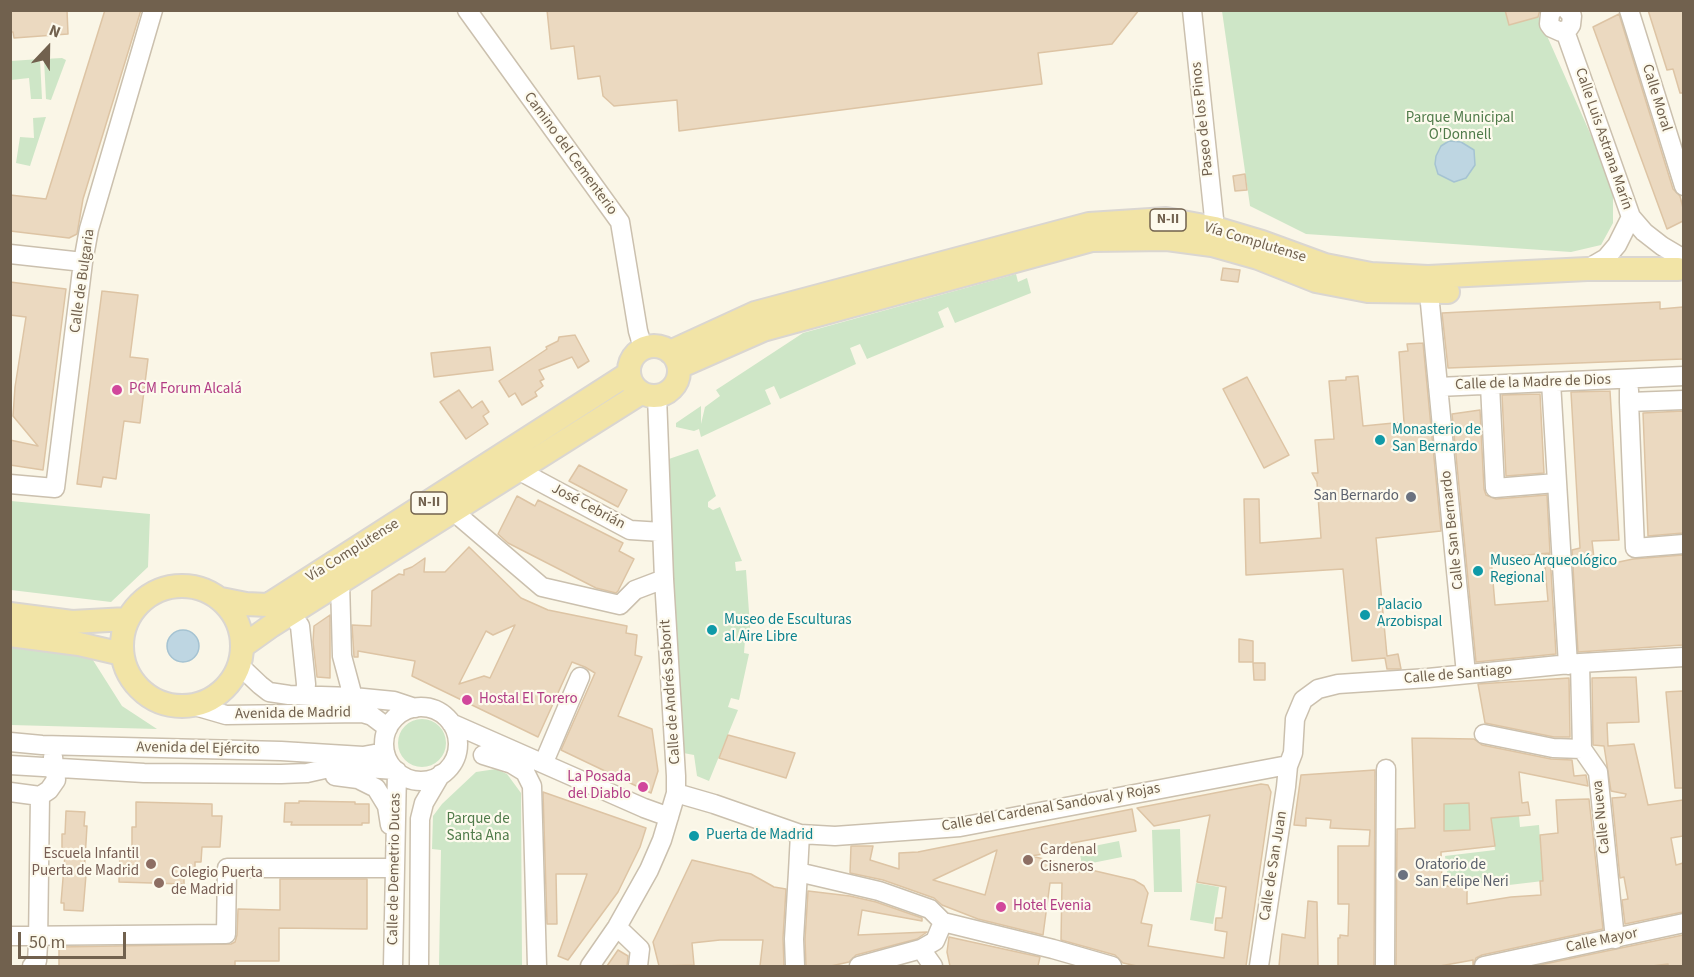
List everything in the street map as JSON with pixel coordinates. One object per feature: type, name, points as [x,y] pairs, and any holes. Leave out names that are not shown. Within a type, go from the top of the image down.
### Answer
[{"type":"main road","name":"Vía Complutense","points":[[675,359],[755,314],[1089,224],[1166,219],[1215,228],[1262,242],[1324,265],[1371,274],[1428,277],[1587,269],[1682,270]]},
{"type":"main road","name":"Vía Complutense","points":[[675,359],[763,330],[1092,240],[1167,239],[1212,245],[1258,258],[1316,281],[1368,291],[1429,293],[1604,282],[1682,270]]},
{"type":"main road","points":[[643,348],[656,346],[675,359]]},
{"type":"main road","name":"N-II","points":[[628,374],[632,358],[643,348]]},
{"type":"main road","name":"N-II","points":[[649,394],[666,393],[675,384],[679,376],[675,359]]},
{"type":"main road","points":[[628,374],[630,381],[649,394]]},
{"type":"main road","name":"Vía Complutense","points":[[221,599],[268,605],[628,374]]},
{"type":"main road","name":"Vía Complutense","points":[[241,656],[291,613],[518,470],[649,394]]},
{"type":"main road","name":"N-II","points":[[127,619],[143,599],[163,588],[183,585],[204,589],[221,599]]},
{"type":"main road","points":[[221,599],[234,615],[241,630],[241,656]]},
{"type":"main road","points":[[10,614],[72,622],[127,619],[122,636],[122,654],[129,675],[142,692],[159,701],[176,706],[195,706]]},
{"type":"main road","points":[[10,635],[79,644],[122,654]]},
{"type":"main road","name":"N-II","points":[[195,706],[209,701],[222,692],[230,683],[241,656]]},
{"type":"street","name":"Calle de Bulgaria","points":[[10,484],[55,488],[89,229],[153,10]]},
{"type":"street","name":"Camino del Cementerio","points":[[467,10],[620,222],[638,331],[643,348]]},
{"type":"street","name":"Paseo de los Pinos","points":[[1192,10],[1215,228]]},
{"type":"street","name":"Calle Moral","points":[[1629,10],[1683,186]]},
{"type":"street","name":"Calle Luis Astrana Marín","points":[[1566,15],[1631,217],[1682,270]]},
{"type":"street","points":[[1587,269],[1606,258],[1617,245],[1631,217]]},
{"type":"street","points":[[10,254],[83,262]]},
{"type":"street","name":"Calle San Bernardo","points":[[1429,293],[1466,674]]},
{"type":"street","name":"Calle de la Madre de Dios","points":[[1438,387],[1683,376]]},
{"type":"street","name":"Calle de la Madre de Dios","points":[[1629,380],[1629,402],[1683,400]]},
{"type":"street","points":[[1484,734],[1553,748],[1582,749],[1556,483],[1551,382]]},
{"type":"street","points":[[1490,385],[1495,488],[1556,483]]},
{"type":"street","name":"Calle de Andrés Saborit","points":[[590,966],[617,927],[649,870],[676,793],[662,531],[649,394]]},
{"type":"street","points":[[1629,402],[1635,548],[1683,544]]},
{"type":"street","name":"José Cebrián","points":[[518,470],[630,530],[662,531]]},
{"type":"street","points":[[453,511],[542,587],[620,605],[635,590],[664,579]]},
{"type":"street","points":[[340,582],[342,656],[353,697]]},
{"type":"street","points":[[291,613],[300,626],[305,695]]},
{"type":"street","name":"Avenida de Madrid","points":[[241,656],[260,686],[269,692],[394,701],[415,708]]},
{"type":"street","name":"Calle de Santiago","points":[[1288,765],[1293,753],[1295,719],[1303,700],[1318,689],[1338,684],[1683,657]]},
{"type":"street","points":[[536,759],[580,677]]},
{"type":"street","name":"Avenida de Madrid","points":[[195,706],[226,715],[362,713],[372,716],[388,728]]},
{"type":"street","points":[[447,769],[457,753],[458,743],[456,732],[444,715],[435,710],[415,708],[404,711],[395,718],[385,735],[385,752],[396,771],[407,778],[431,779],[447,769],[483,755],[505,753],[536,759]]},
{"type":"street","points":[[451,723],[669,817]]},
{"type":"street","name":"Avenida del Ejército","points":[[10,742],[42,745],[281,750],[363,756],[385,752]]},
{"type":"street","points":[[10,792],[39,796],[49,790],[56,780],[56,768],[52,754],[42,745]]},
{"type":"street","name":"Calle Nueva","points":[[1582,749],[1598,772],[1614,939]]},
{"type":"street","points":[[483,755],[512,764],[525,772],[532,786],[537,966]]},
{"type":"street","name":"Avenida del Ejército","points":[[10,765],[144,773],[281,774],[338,766],[396,771]]},
{"type":"street","name":"Calle del Cardenal Sandoval y Rojas","points":[[676,793],[800,834],[835,836],[960,827],[1012,812],[1288,765]]},
{"type":"street","name":"Calle de San Juan","points":[[1259,966],[1288,765]]},
{"type":"street","name":"Calle de Demetrio Ducas","points":[[419,966],[420,819],[424,803],[447,769]]},
{"type":"street","points":[[1384,966],[1386,769]]},
{"type":"street","name":"Calle de Demetrio Ducas","points":[[393,966],[396,771]]},
{"type":"street","name":"Avenida del Ejército","points":[[307,772],[358,779],[376,788],[387,806],[395,861]]},
{"type":"street","points":[[32,966],[37,961],[39,796]]},
{"type":"street","points":[[795,966],[794,939],[800,834]]},
{"type":"street","points":[[10,936],[226,934],[227,868],[395,861]]},
{"type":"street","points":[[798,872],[879,891],[930,909],[943,922],[1053,958],[1112,966]]},
{"type":"street","points":[[859,966],[928,945],[943,922]]},
{"type":"street","name":"Calle Mayor","points":[[1484,966],[1683,922]]},
{"type":"street","points":[[617,927],[640,950],[638,966]]},
{"type":"street","points":[[928,945],[933,966]]},
{"type":"green space","name":"Parque Municipal O'Donnell","points":[[1222,11],[1536,11],[1613,185],[1613,223],[1601,245],[1571,252],[1306,234],[1250,206]]},
{"type":"green space","points":[[62,58],[66,60],[51,100],[46,99],[44,59]]},
{"type":"green space","points":[[40,59],[42,99],[31,99],[29,78],[11,80],[11,61]]},
{"type":"green space","points":[[46,117],[30,166],[16,163],[20,137],[34,138],[33,118]]},
{"type":"green space","points":[[1016,274],[1018,282],[1027,278],[1031,293],[955,323],[948,307],[938,312],[944,327],[867,359],[860,344],[850,348],[856,364],[780,399],[774,386],[765,390],[771,404],[701,437],[699,429],[694,431],[676,427],[676,423],[701,406],[701,424],[705,407],[720,396],[716,390],[803,333]]},
{"type":"green space","points":[[698,449],[716,496],[708,502],[708,507],[713,510],[720,507],[742,561],[735,562],[736,571],[746,570],[751,640],[745,640],[744,653],[749,654],[739,700],[731,698],[728,707],[738,710],[709,781],[697,776],[694,755],[678,752],[663,461]]},
{"type":"green space","points":[[11,501],[150,514],[148,567],[111,602],[11,590]]},
{"type":"green space","points":[[11,647],[91,657],[122,706],[157,729],[11,725]]},
{"type":"green space","points":[[422,719],[439,726],[446,743],[439,760],[422,767],[405,760],[398,743],[405,726]]},
{"type":"green space","name":"Parque de Santa Ana","points":[[496,769],[507,774],[521,793],[522,966],[439,966],[441,850],[432,849],[433,816],[442,804],[476,772]]},
{"type":"green space","points":[[1469,803],[1470,830],[1444,831],[1444,804]]},
{"type":"green space","points":[[1519,816],[1520,827],[1539,825],[1543,881],[1509,885],[1508,880],[1449,886],[1445,856],[1495,850],[1491,818]]},
{"type":"green space","points":[[1180,829],[1182,892],[1154,892],[1152,830]]},
{"type":"green space","points":[[1119,841],[1122,857],[1082,865],[1079,849]]},
{"type":"green space","points":[[1196,883],[1219,887],[1213,924],[1190,920]]},
{"type":"water","points":[[1449,141],[1461,142],[1474,150],[1475,165],[1466,178],[1454,182],[1438,174],[1435,164],[1441,146]]},
{"type":"water","points":[[183,630],[194,635],[199,646],[194,657],[183,662],[172,657],[167,646],[172,635]]},
{"type":"building","points":[[10,10],[67,10],[68,34],[14,38],[13,32],[10,32]]},
{"type":"building","points":[[105,10],[141,10],[83,199],[77,234],[69,238],[10,231],[10,195],[46,199]]},
{"type":"building","points":[[547,10],[1139,10],[1112,44],[1038,53],[1042,84],[679,131],[677,100],[614,106],[603,96],[600,76],[578,79],[574,46],[551,49]]},
{"type":"building","points":[[1505,10],[1540,10],[1538,17],[1509,25]]},
{"type":"building","points":[[1648,10],[1683,10],[1683,93],[1680,93],[1673,69],[1667,70]]},
{"type":"building","points":[[1619,14],[1673,189],[1680,196],[1683,208],[1683,221],[1667,229],[1593,27]]},
{"type":"building","points":[[1245,174],[1247,190],[1235,191],[1233,176]]},
{"type":"building","points":[[1223,268],[1240,270],[1238,282],[1221,280]]},
{"type":"building","points":[[10,282],[66,289],[43,470],[10,465],[10,440],[38,446],[13,416],[26,317],[10,315]]},
{"type":"building","name":"PCM Forum Alcalá","points":[[102,291],[138,295],[130,357],[148,359],[140,423],[124,421],[116,479],[103,477],[101,487],[77,484]]},
{"type":"building","points":[[1660,302],[1660,309],[1683,307],[1683,359],[1448,368],[1442,313]]},
{"type":"building","points":[[575,335],[589,361],[578,368],[572,357],[539,370],[544,379],[540,381],[543,386],[535,392],[537,396],[522,405],[515,393],[509,397],[499,381],[558,341],[559,337]]},
{"type":"building","name":"Monasterio de San Bernardo","points":[[1423,343],[1441,531],[1376,538],[1387,656],[1398,654],[1401,669],[1387,669],[1385,658],[1352,661],[1343,569],[1246,575],[1244,499],[1259,499],[1260,543],[1321,538],[1317,482],[1312,473],[1318,473],[1315,440],[1334,439],[1329,381],[1346,380],[1346,377],[1358,376],[1363,426],[1404,422],[1399,352],[1408,351],[1407,344]]},
{"type":"building","points":[[490,347],[493,370],[434,377],[431,353]]},
{"type":"building","points":[[1247,377],[1289,455],[1264,468],[1223,389]]},
{"type":"building","points":[[459,390],[472,408],[482,401],[489,412],[483,416],[488,424],[466,439],[440,402]]},
{"type":"building","points":[[1610,391],[1619,540],[1592,541],[1595,567],[1633,559],[1683,555],[1683,645],[1578,652],[1572,550],[1580,548],[1571,392]]},
{"type":"building","points":[[1540,394],[1544,473],[1506,476],[1502,395]]},
{"type":"building","name":"Museo Arqueológico Regional","points":[[1480,410],[1486,495],[1496,499],[1547,495],[1550,553],[1491,558],[1495,605],[1548,601],[1544,555],[1550,554],[1556,654],[1476,662],[1452,414]]},
{"type":"building","points":[[1683,411],[1683,533],[1648,536],[1643,413]]},
{"type":"building","points":[[579,465],[627,490],[618,507],[569,481]]},
{"type":"building","points":[[517,496],[535,506],[538,500],[623,543],[619,551],[634,559],[618,591],[616,593],[596,588],[508,543],[498,534]]},
{"type":"building","points":[[469,547],[521,598],[548,610],[627,626],[626,633],[637,635],[635,655],[642,657],[618,716],[652,729],[658,771],[651,793],[561,750],[595,673],[585,667],[572,662],[538,737],[412,676],[415,661],[358,651],[358,657],[354,657],[352,625],[371,626],[372,591],[399,574],[404,575],[404,570],[425,558],[424,572],[445,572]],"holes":[[[515,625],[490,678],[484,676],[459,684],[486,631],[493,635]]]},
{"type":"building","points":[[330,615],[330,678],[317,677],[313,642],[314,626]]},
{"type":"building","points":[[1239,639],[1253,641],[1253,662],[1239,662]]},
{"type":"building","points":[[1253,663],[1265,663],[1265,680],[1254,680]]},
{"type":"building","points":[[1636,677],[1639,722],[1607,723],[1608,746],[1634,744],[1648,805],[1683,800],[1683,836],[1671,838],[1676,865],[1683,863],[1683,912],[1625,924],[1622,900],[1628,899],[1624,877],[1620,878],[1612,798],[1625,797],[1626,794],[1611,791],[1604,746],[1593,745],[1592,678]]},
{"type":"building","points":[[1569,678],[1570,737],[1554,737],[1485,723],[1478,684]]},
{"type":"building","points":[[1683,691],[1683,788],[1675,788],[1666,692]]},
{"type":"building","points":[[728,735],[795,753],[786,778],[719,758]]},
{"type":"building","points":[[1412,738],[1474,739],[1482,745],[1551,759],[1572,760],[1574,776],[1586,775],[1588,786],[1519,772],[1522,803],[1528,802],[1530,815],[1491,818],[1495,846],[1441,852],[1442,886],[1467,886],[1467,904],[1541,895],[1540,881],[1543,881],[1540,835],[1558,833],[1556,800],[1589,799],[1603,929],[1482,955],[1476,958],[1473,966],[1473,960],[1440,966],[1396,966],[1397,829],[1415,828]],"holes":[[[1469,803],[1470,830],[1444,831],[1444,804]]]},
{"type":"building","points":[[1375,770],[1374,966],[1338,966],[1338,938],[1340,935],[1348,936],[1349,904],[1338,904],[1338,846],[1369,846],[1370,830],[1330,828],[1331,820],[1306,818],[1306,826],[1294,825],[1301,775]]},
{"type":"building","points":[[1261,784],[1268,785],[1271,792],[1246,966],[1137,966],[1123,963],[1115,955],[1061,940],[1062,883],[1050,883],[1043,935],[978,919],[942,905],[934,898],[883,880],[850,873],[851,846],[873,846],[870,860],[899,869],[899,853],[918,852],[1132,809],[1136,831],[1072,843],[1073,849],[1031,856],[1134,880],[1144,886],[1148,893],[1141,923],[1152,925],[1148,946],[1224,958],[1227,932],[1215,930],[1216,918],[1222,918],[1226,887],[1197,882],[1210,815],[1154,826],[1137,808]],"holes":[[[997,850],[985,895],[933,880]]]},
{"type":"building","points":[[543,792],[646,828],[640,847],[618,892],[568,960],[558,956],[587,874],[556,874],[557,924],[547,924]]},
{"type":"building","points":[[299,801],[369,804],[369,823],[362,823],[362,825],[291,825],[292,822],[284,822],[285,803],[299,803]]},
{"type":"building","points":[[136,802],[212,804],[212,816],[222,816],[220,847],[202,847],[201,862],[195,862],[195,872],[184,872],[184,884],[119,882],[120,853],[132,853],[132,827],[136,827]]},
{"type":"building","points":[[66,811],[85,812],[84,826],[87,826],[83,911],[64,910],[64,903],[61,903],[65,854],[62,854],[62,834],[65,834]]},
{"type":"building","points":[[692,860],[751,874],[774,887],[786,889],[784,966],[760,966],[763,940],[720,940],[692,943],[694,965],[659,966],[653,942]]},
{"type":"building","points":[[280,879],[367,879],[367,929],[279,928],[279,961],[235,961],[235,966],[59,966],[59,947],[231,944],[235,942],[237,935],[238,909],[280,910]]},
{"type":"building","points":[[808,891],[876,902],[922,918],[922,921],[862,910],[858,935],[927,932],[917,939],[856,955],[849,962],[831,966],[806,966]]},
{"type":"building","points":[[1308,901],[1317,902],[1318,966],[1279,966],[1282,934],[1305,938]]},
{"type":"building","points":[[1683,935],[1683,966],[1668,966],[1668,964],[1535,966]]},
{"type":"building","points":[[949,937],[1040,957],[1038,966],[950,966],[947,952]]},
{"type":"building","points":[[618,950],[628,956],[627,966],[607,966]]},
{"type":"place","name":"PCM Forum Alcalá","points":[[117,390]]},
{"type":"place","name":"Monasterio de San Bernardo","points":[[1380,440]]},
{"type":"place","name":"San Bernardo","points":[[1411,497]]},
{"type":"place","name":"Museo Arqueológico Regional","points":[[1478,571]]},
{"type":"place","name":"Palacio Arzobispal","points":[[1365,615]]},
{"type":"place","name":"Museo de Esculturas al Aire Libre","points":[[712,630]]},
{"type":"place","name":"Hostal El Torero","points":[[467,700]]},
{"type":"place","name":"La Posada del Diablo","points":[[643,787]]},
{"type":"place","name":"Puerta de Madrid","points":[[694,836]]},
{"type":"place","name":"Cardenal Cisneros","points":[[1028,860]]},
{"type":"place","name":"Escuela Infantil Puerta de Madrid","points":[[151,864]]},
{"type":"place","name":"Oratorio de San Felipe Neri","points":[[1403,875]]},
{"type":"place","name":"Colegio Puerta de Madrid","points":[[159,883]]},
{"type":"place","name":"Hotel Evenia","points":[[1001,907]]}]
